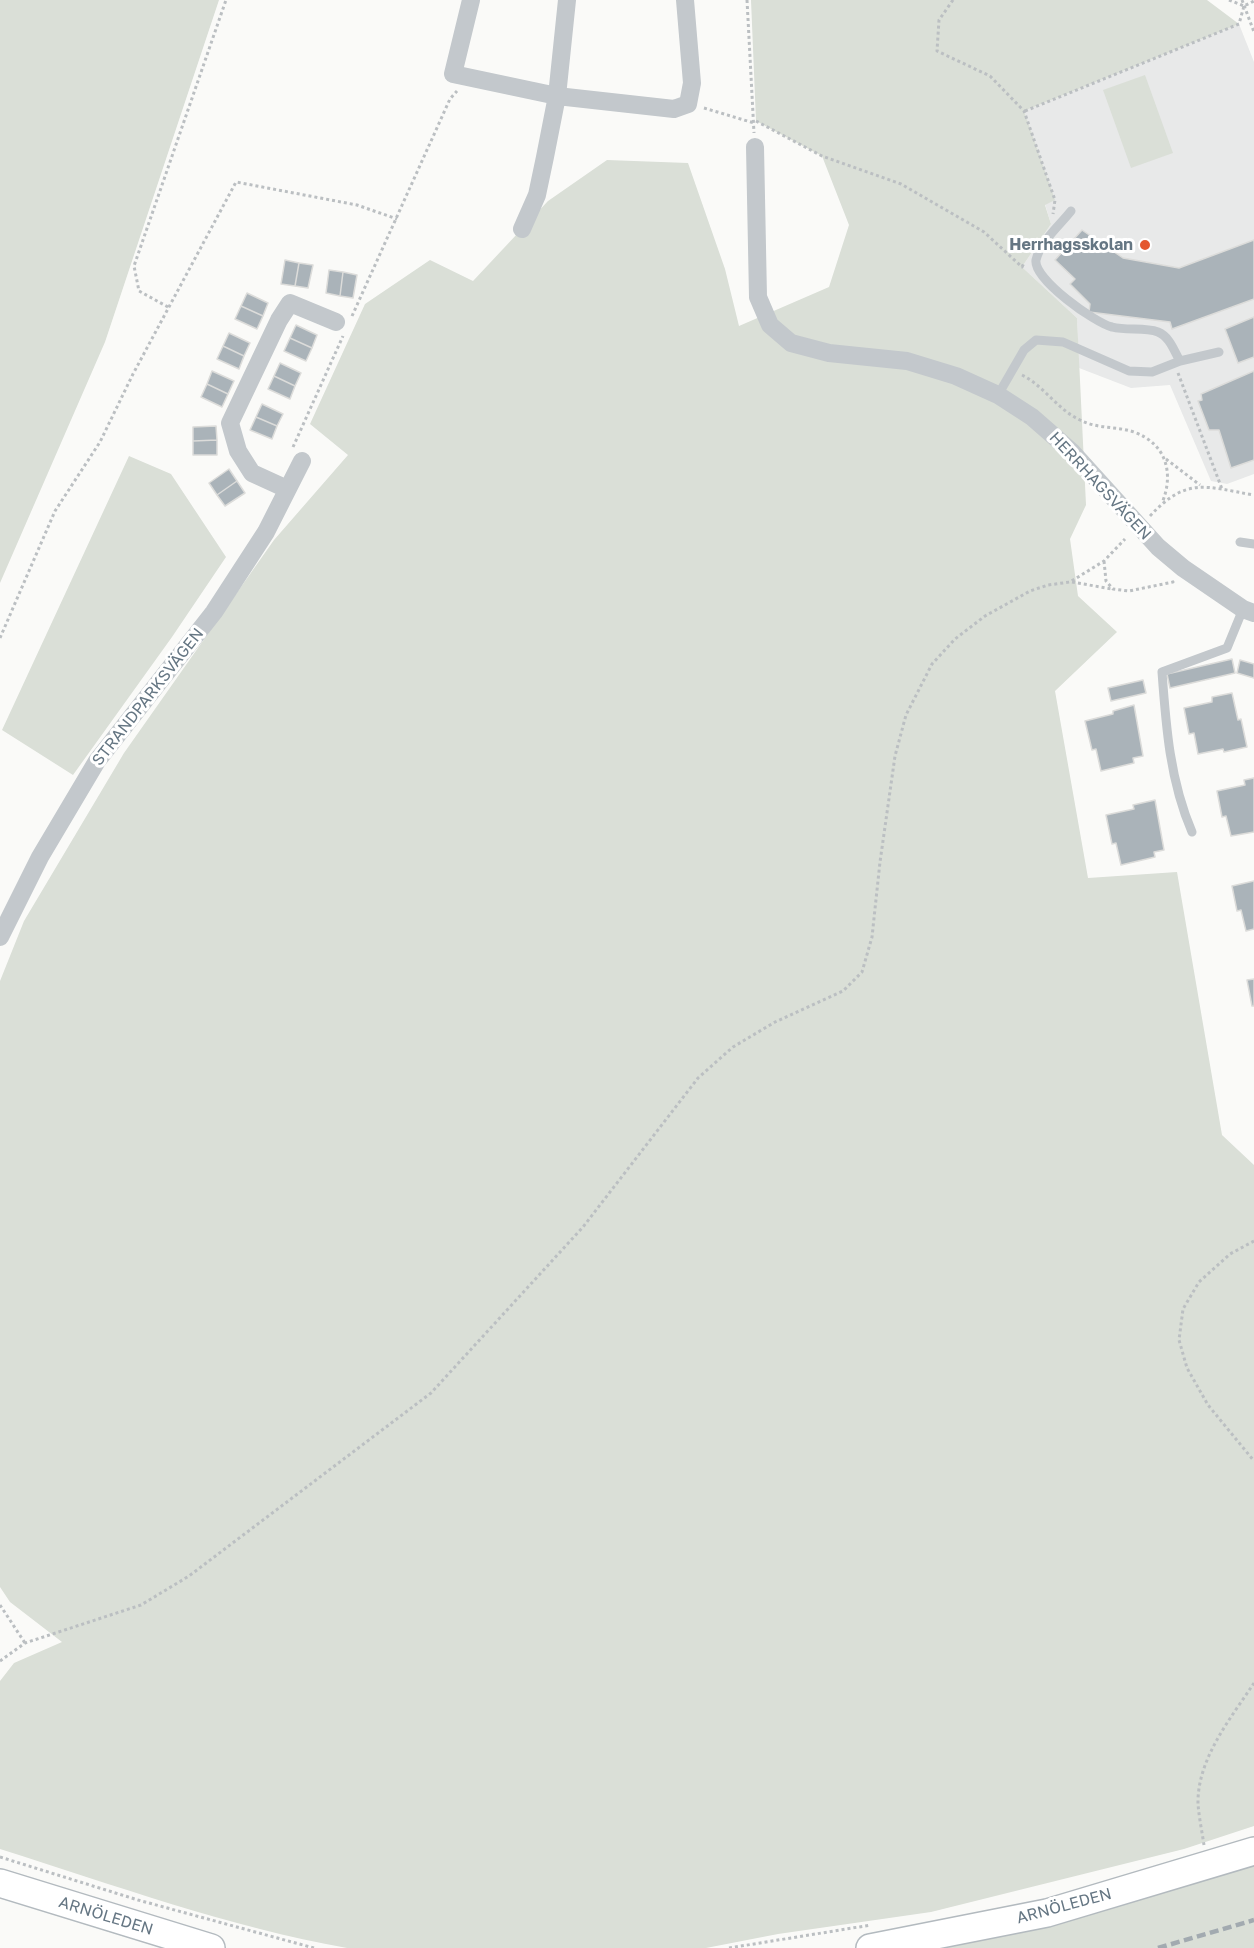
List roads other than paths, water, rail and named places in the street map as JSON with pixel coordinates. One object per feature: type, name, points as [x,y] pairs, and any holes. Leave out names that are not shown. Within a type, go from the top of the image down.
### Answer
[{"type":"main road","name":"ARNÖLEDEN","points":[[870,1948],[1047,1913],[1254,1851]]},
{"type":"main road","name":"ARNÖLEDEN","points":[[0,1882],[211,1948]]},
{"type":"street","points":[[471,0],[453,74],[557,96],[674,109],[688,104],[692,83],[685,0]]},
{"type":"street","points":[[522,229],[537,195],[557,96],[567,0]]},
{"type":"street","name":"HERRHAGSVÄGEN","points":[[755,147],[758,297],[770,325],[791,343],[829,352],[907,361],[957,376],[998,395],[1032,417],[1072,452],[1158,547],[1183,568],[1249,611]]},
{"type":"street","points":[[287,489],[252,473],[238,451],[230,423],[279,320],[290,303],[336,322]]},
{"type":"street","name":"STRANDPARKSVÄGEN","points":[[0,937],[40,857],[97,761],[214,612],[266,532],[302,461]]},
{"type":"lane","points":[[1071,211],[1041,249],[1036,262],[1037,270],[1058,292],[1096,320],[1112,327],[1159,332],[1169,340],[1177,362]]},
{"type":"lane","points":[[998,395],[1024,350],[1036,340],[1063,342],[1129,371],[1152,372],[1177,362],[1219,352]]},
{"type":"lane","points":[[1240,542],[1254,543]]},
{"type":"lane","points":[[1192,832],[1185,817],[1172,770],[1167,739],[1162,672],[1227,648],[1249,611]]},
{"type":"railway","points":[[1158,1948],[1254,1920]]},
{"type":"place","name":"Herrhagsskolan","points":[[1145,245]]}]
